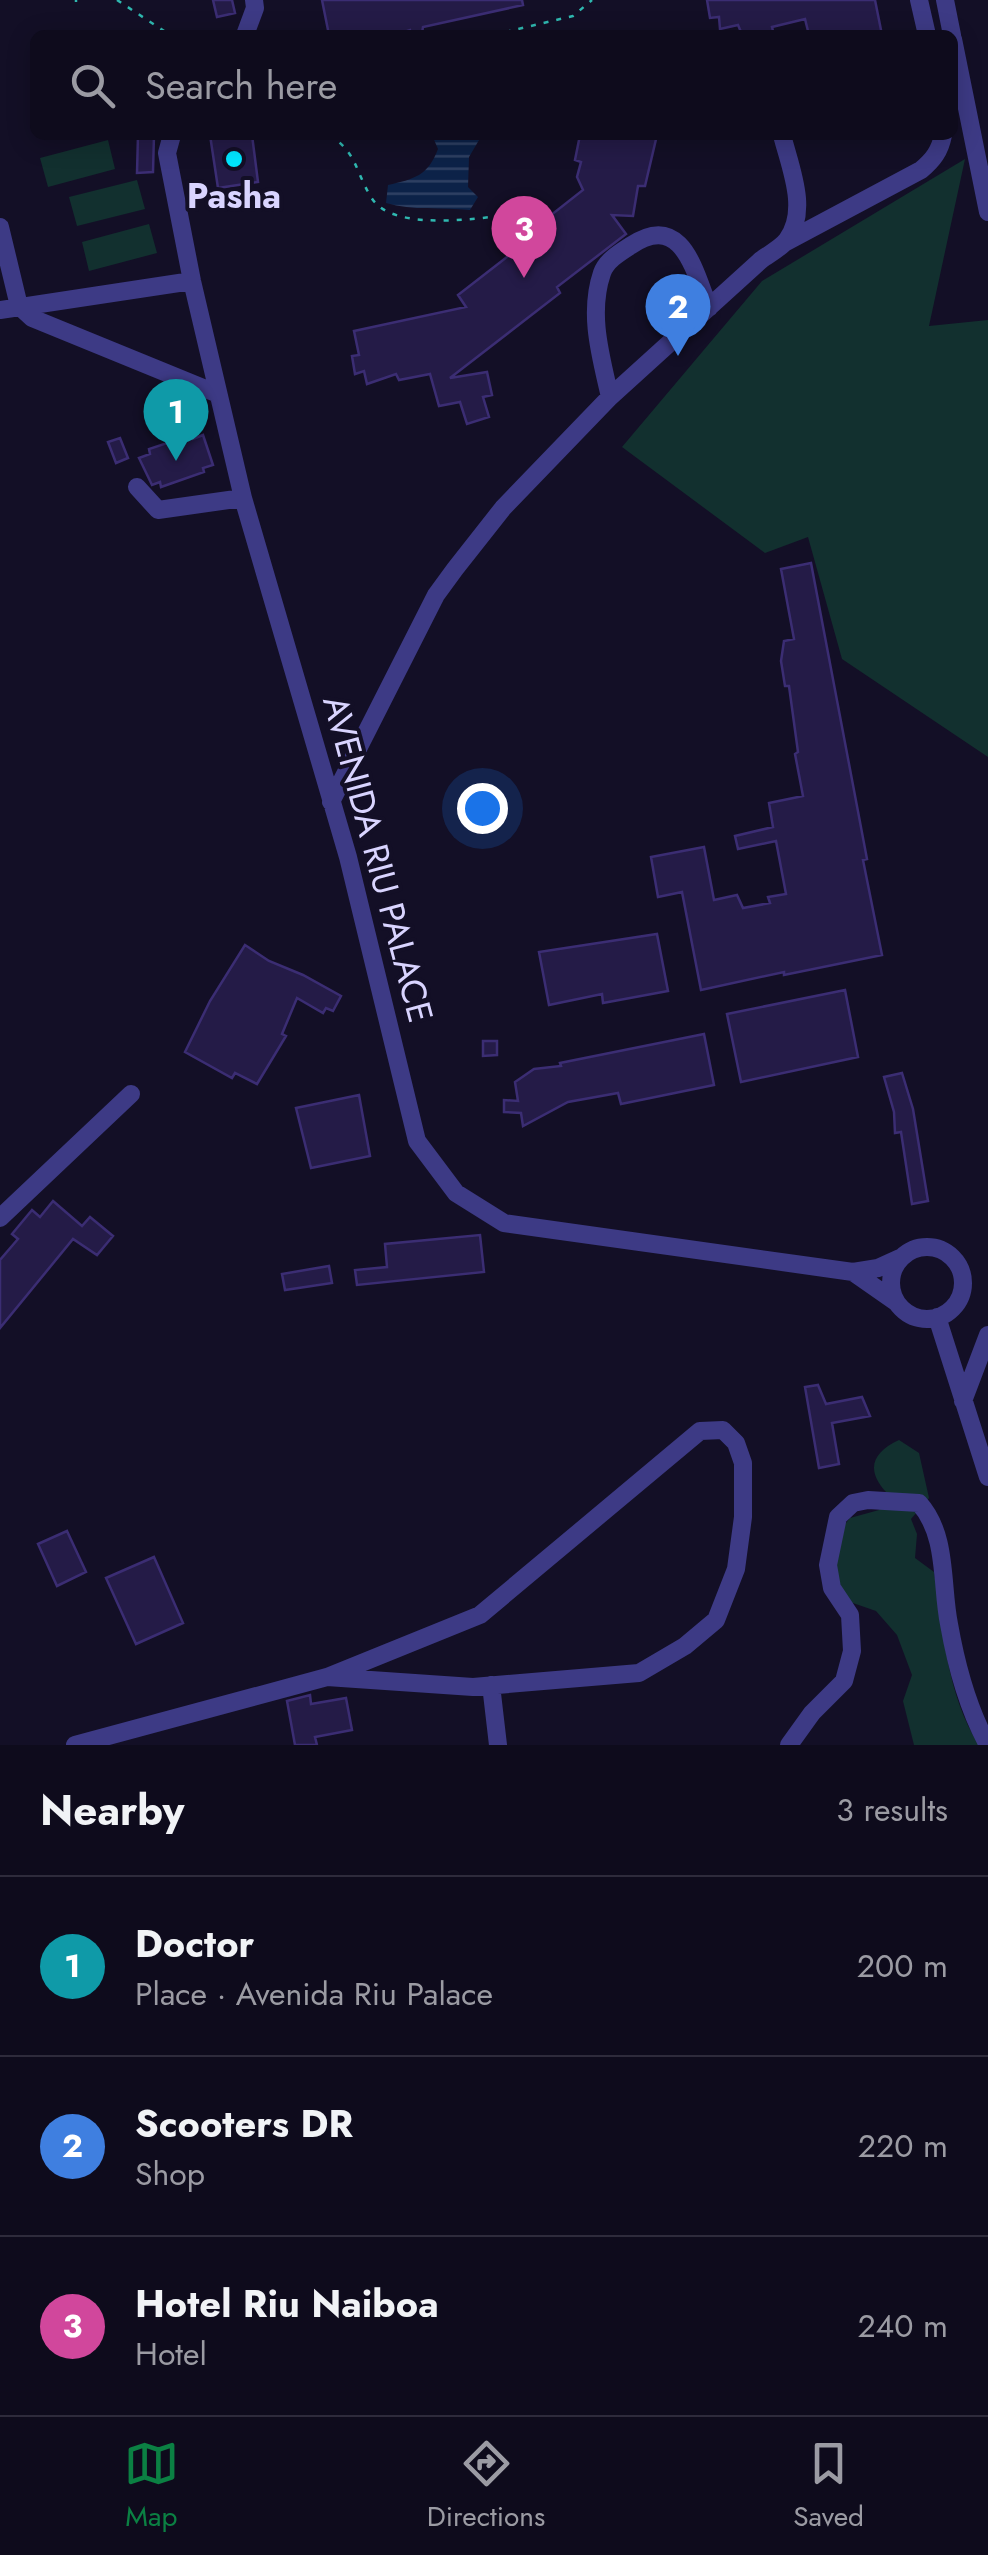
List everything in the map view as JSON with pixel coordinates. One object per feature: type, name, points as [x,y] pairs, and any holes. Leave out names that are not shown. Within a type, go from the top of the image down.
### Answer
[{"type":"street","points":[[246,30],[255,8],[254,0]]},
{"type":"street","points":[[920,0],[926,30]]},
{"type":"street","points":[[945,0],[951,30]]},
{"type":"street","points":[[958,62],[988,212]]},
{"type":"street","name":"AVENIDA RIU PALACE","points":[[171,140],[168,153],[192,281],[242,498],[331,802],[378,977],[416,1141],[456,1193],[504,1223],[853,1272],[878,1268],[900,1258]]},
{"type":"street","points":[[783,140],[798,203],[786,242]]},
{"type":"street","points":[[331,802],[436,595],[503,508],[610,397],[786,242],[922,170],[932,161],[940,140]]},
{"type":"street","points":[[0,227],[10,308]]},
{"type":"street","points":[[610,397],[596,330],[598,296],[607,264],[640,240],[653,235],[672,238],[688,256],[709,308]]},
{"type":"street","points":[[10,308],[192,281]]},
{"type":"street","points":[[10,308],[218,394]]},
{"type":"street","points":[[138,487],[158,510],[242,498]]},
{"type":"street","points":[[0,1218],[131,1094]]},
{"type":"street","points":[[934,1247],[954,1259],[963,1281],[956,1304],[936,1318],[914,1316],[896,1302],[891,1280],[900,1258],[910,1250],[934,1247]]},
{"type":"street","name":"AVENIDA RIU PALACE","points":[[853,1272],[896,1302]]},
{"type":"street","points":[[936,1318],[988,1478]]},
{"type":"street","points":[[963,1401],[988,1335]]},
{"type":"street","points":[[75,1745],[327,1677],[480,1615],[700,1431],[723,1430],[736,1443],[744,1462],[743,1518],[736,1569],[716,1620],[685,1646],[640,1672],[491,1685],[327,1677]]},
{"type":"street","points":[[789,1745],[812,1713],[844,1680],[852,1650],[850,1615],[832,1588],[828,1565],[838,1516],[853,1504],[868,1500],[919,1503],[929,1515],[944,1572],[948,1620],[958,1666],[988,1745]]},
{"type":"street","points":[[491,1685],[498,1745]]},
{"type":"path","points":[[117,0],[162,30]]},
{"type":"path","points":[[514,30],[573,16],[592,0]]},
{"type":"path","points":[[337,140],[346,146],[376,205],[396,217],[449,220],[541,210]]},
{"type":"green space","points":[[108,140],[115,169],[48,187],[40,158]]},
{"type":"green space","points":[[965,159],[929,326],[988,320],[988,757],[842,659],[808,537],[765,553],[622,447],[762,281]]},
{"type":"green space","points":[[137,180],[145,209],[77,226],[69,197]]},
{"type":"green space","points":[[149,224],[157,253],[89,271],[82,242]]},
{"type":"green space","points":[[899,1440],[919,1453],[929,1498],[911,1519],[917,1534],[915,1558],[934,1572],[953,1684],[979,1745],[914,1745],[903,1701],[912,1675],[897,1635],[876,1611],[850,1602],[838,1589],[835,1564],[842,1528],[850,1518],[879,1510],[886,1492],[876,1476],[875,1462],[883,1450]]},
{"type":"water","points":[[434,140],[479,140],[469,157],[468,187],[478,197],[470,210],[386,203],[388,185],[425,171],[438,149]]},
{"type":"building","points":[[213,0],[232,0],[235,13],[217,17]]},
{"type":"building","points":[[322,0],[522,0],[523,5],[422,30],[328,30]]},
{"type":"building","points":[[707,0],[875,0],[881,30],[808,30],[805,19],[772,27],[773,30],[740,30],[738,25],[720,29],[719,17],[710,18]]},
{"type":"building","points":[[138,140],[154,140],[153,172],[137,173]]},
{"type":"building","name":"Pasha","points":[[211,140],[253,140],[258,182],[218,188]]},
{"type":"building","points":[[579,140],[656,140],[645,186],[638,186],[633,216],[612,215],[626,234],[557,287],[560,293],[450,378],[487,372],[492,395],[483,397],[489,417],[467,424],[460,402],[439,406],[430,374],[399,380],[396,374],[367,384],[364,371],[355,374],[352,356],[359,355],[354,331],[466,307],[458,295],[583,190],[577,177],[581,162],[575,160]]},
{"type":"building","points":[[191,435],[193,439],[203,435],[213,465],[161,487],[160,482],[152,485],[139,458],[150,454],[149,449]]},
{"type":"building","points":[[120,438],[128,458],[116,463],[108,442]]},
{"type":"building","points":[[811,563],[882,955],[701,990],[682,892],[658,897],[651,857],[704,847],[714,900],[737,895],[743,908],[770,903],[768,897],[786,894],[776,841],[738,849],[735,836],[773,827],[769,803],[803,796],[789,686],[785,686],[781,661],[784,641],[794,639],[781,569]]},
{"type":"building","points":[[657,934],[668,991],[603,1003],[602,994],[549,1005],[539,952]]},
{"type":"building","points":[[245,945],[341,996],[333,1011],[326,1008],[323,1013],[297,998],[282,1034],[286,1036],[257,1084],[235,1073],[232,1078],[185,1052],[210,1001]]},
{"type":"building","points":[[845,990],[858,1057],[741,1082],[727,1014]]},
{"type":"building","points":[[704,1034],[714,1085],[621,1104],[618,1093],[568,1102],[523,1126],[521,1113],[504,1112],[504,1100],[518,1101],[515,1082],[534,1069]]},
{"type":"building","points":[[483,1041],[497,1041],[497,1055],[483,1056]]},
{"type":"building","points":[[902,1073],[913,1109],[928,1201],[912,1204],[901,1132],[895,1133],[894,1112],[884,1077]]},
{"type":"building","points":[[359,1095],[370,1156],[311,1168],[296,1108]]},
{"type":"building","points":[[53,1201],[82,1226],[90,1217],[113,1236],[97,1255],[73,1239],[0,1328],[0,1260],[18,1239],[12,1234],[32,1210],[40,1217]]},
{"type":"building","points":[[480,1235],[484,1272],[357,1285],[355,1270],[387,1267],[385,1244]]},
{"type":"building","points":[[329,1266],[332,1283],[285,1290],[282,1274]]},
{"type":"building","points":[[818,1385],[826,1404],[862,1397],[870,1416],[832,1423],[839,1464],[819,1468],[805,1387]]},
{"type":"building","points":[[67,1531],[86,1572],[57,1586],[38,1544]]},
{"type":"building","points":[[154,1557],[183,1623],[136,1644],[106,1578]]},
{"type":"building","points":[[310,1695],[311,1704],[346,1698],[352,1730],[315,1737],[317,1745],[295,1745],[287,1701]]},
{"type":"place","name":"Pasha","points":[[234,159]]},
{"type":"place","name":"Hotel Riu Naiboa","points":[[524,278]]},
{"type":"place","name":"Scooters DR","points":[[678,356]]},
{"type":"place","name":"Doctor","points":[[176,461]]}]
